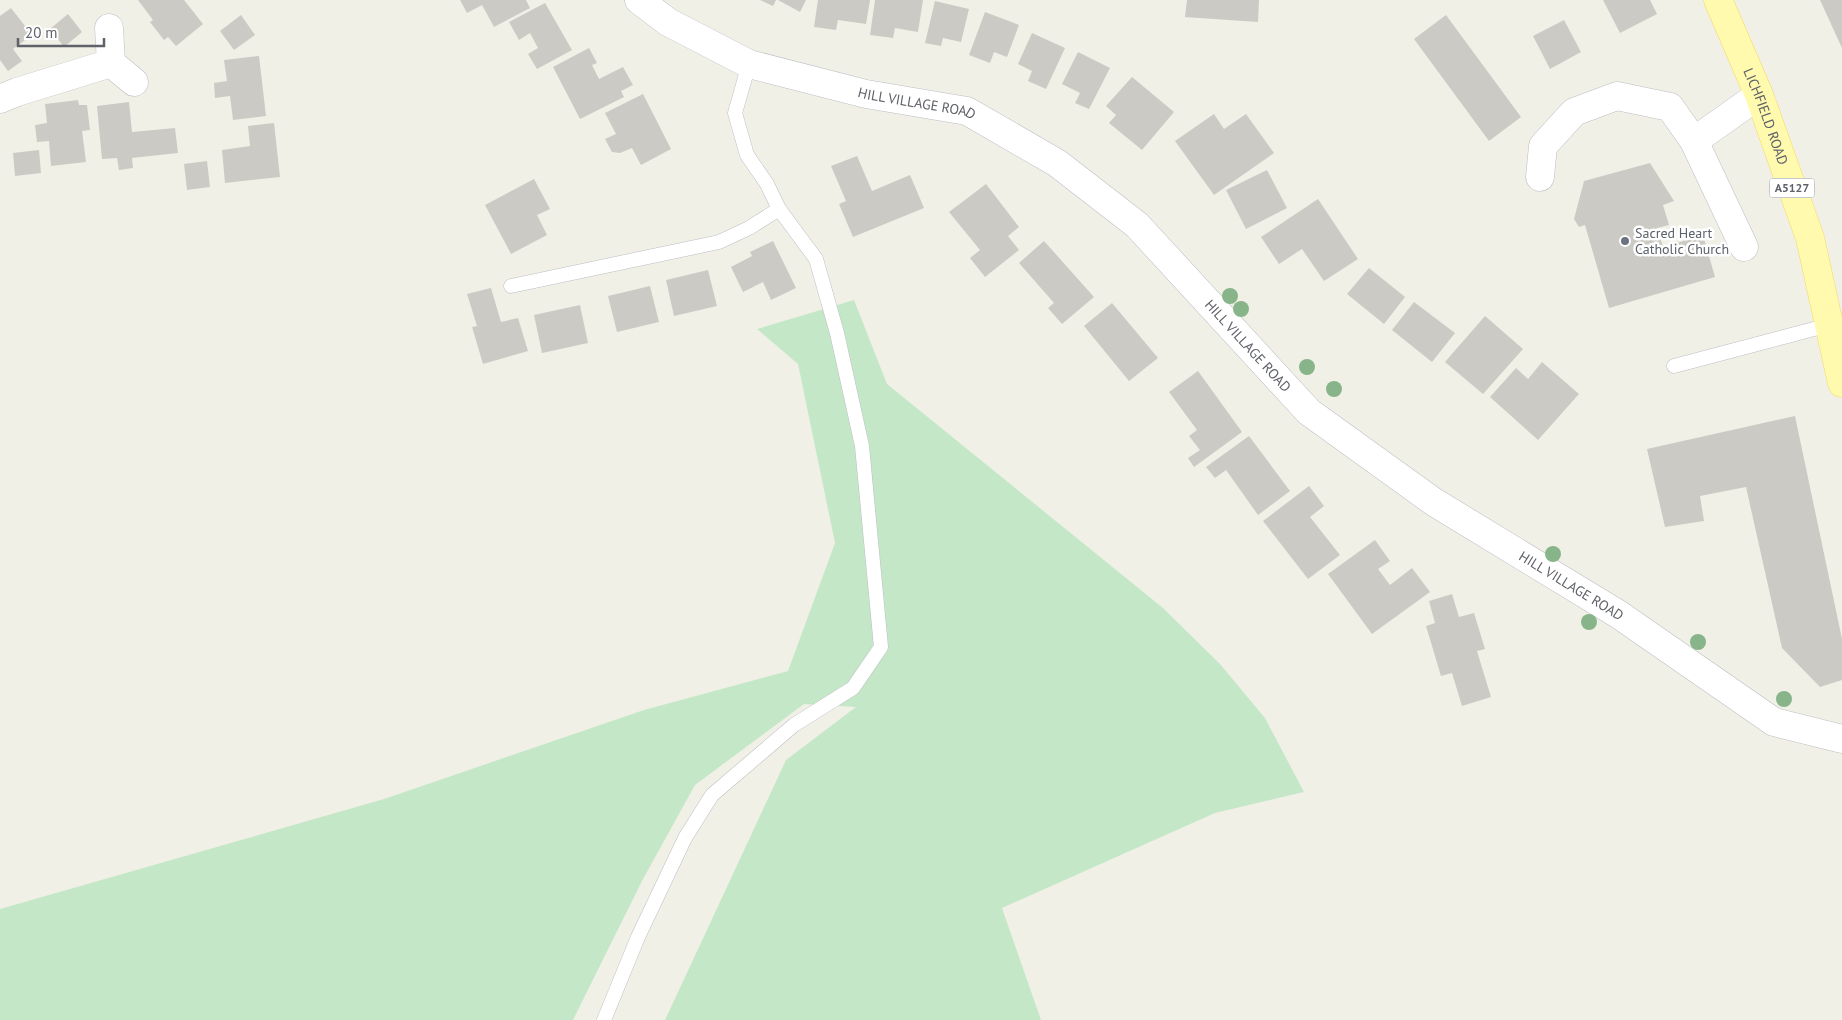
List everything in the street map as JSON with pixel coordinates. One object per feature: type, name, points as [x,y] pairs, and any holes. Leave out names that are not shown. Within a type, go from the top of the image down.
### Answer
[{"type":"main road","name":"LICHFIELD ROAD","points":[[1718,0],[1759,95],[1810,238],[1842,383]]},
{"type":"street","name":"HILL VILLAGE ROAD","points":[[639,0],[668,22],[749,64],[866,94],[967,112],[1057,163],[1137,225],[1309,412],[1434,502],[1618,614],[1774,722],[1842,739]]},
{"type":"street","points":[[109,28],[111,63],[134,82]]},
{"type":"street","points":[[0,98],[111,63]]},
{"type":"street","points":[[1694,141],[1759,95]]},
{"type":"street","points":[[1540,177],[1543,146],[1574,112],[1617,96],[1670,107],[1694,141],[1744,247]]},
{"type":"lane","points":[[604,1020],[638,937],[685,838],[712,795],[794,725],[853,688],[881,647],[862,446],[837,333],[816,259],[779,210],[767,184],[747,154],[735,113],[749,64]]},
{"type":"lane","points":[[510,286],[719,242],[749,228],[779,210]]},
{"type":"lane","points":[[1674,366],[1829,325]]},
{"type":"green space","points":[[854,300],[887,384],[1163,608],[1220,664],[1265,718],[1304,792],[1215,813],[1002,908],[1041,1020],[665,1020],[786,760],[856,707],[804,704],[695,785],[642,881],[573,1020],[0,1020],[0,909],[384,799],[644,710],[788,671],[835,543],[798,364],[757,329]]},
{"type":"building","points":[[138,0],[184,0],[203,24],[176,46],[168,37],[164,40],[150,22],[153,20]]},
{"type":"building","points":[[460,0],[526,0],[530,8],[494,27],[482,5],[467,13]]},
{"type":"building","points":[[760,0],[776,0],[773,6]]},
{"type":"building","points":[[778,0],[806,0],[800,12]]},
{"type":"building","points":[[818,0],[870,0],[866,24],[838,20],[836,30],[814,27]]},
{"type":"building","points":[[875,0],[923,0],[918,32],[895,28],[893,38],[870,35]]},
{"type":"building","points":[[1187,0],[1259,0],[1258,22],[1185,17]]},
{"type":"building","points":[[1603,0],[1650,0],[1657,14],[1620,33]]},
{"type":"building","points":[[1820,0],[1842,0],[1842,48]]},
{"type":"building","points":[[935,1],[969,9],[961,42],[943,38],[941,46],[925,43]]},
{"type":"building","points":[[545,3],[572,50],[537,69],[528,54],[538,48],[530,33],[519,40],[509,22]]},
{"type":"building","points":[[11,8],[32,35],[13,49],[22,61],[8,71],[0,60],[0,16]]},
{"type":"building","points":[[985,12],[1019,25],[1007,57],[994,52],[990,63],[969,55]]},
{"type":"building","points":[[68,14],[82,32],[64,47],[50,29]]},
{"type":"building","points":[[241,15],[255,35],[234,50],[220,31]]},
{"type":"building","points":[[1446,15],[1521,117],[1489,141],[1414,39]]},
{"type":"building","points":[[1564,20],[1581,52],[1550,69],[1533,36]]},
{"type":"building","points":[[1032,33],[1065,48],[1046,89],[1028,81],[1032,71],[1018,64]]},
{"type":"building","points":[[589,48],[597,63],[592,65],[599,79],[623,67],[633,85],[621,91],[624,97],[580,119],[553,67]]},
{"type":"building","points":[[1078,52],[1110,68],[1089,109],[1075,103],[1080,93],[1062,84]]},
{"type":"building","points":[[259,56],[266,116],[233,120],[230,96],[215,98],[214,83],[227,81],[224,60]]},
{"type":"building","points":[[1132,77],[1174,112],[1142,150],[1109,123],[1116,115],[1106,106]]},
{"type":"building","points":[[643,94],[671,149],[641,165],[632,148],[620,153],[612,152],[605,139],[616,134],[605,113]]},
{"type":"building","points":[[78,100],[79,105],[87,105],[90,130],[82,131],[86,162],[51,166],[49,141],[37,142],[35,125],[47,123],[45,104]]},
{"type":"building","points":[[129,102],[132,132],[175,128],[178,153],[132,158],[133,168],[119,170],[117,158],[102,159],[97,106]]},
{"type":"building","points":[[1214,114],[1224,129],[1246,114],[1274,153],[1214,195],[1175,141]]},
{"type":"building","points":[[274,123],[280,177],[225,183],[222,150],[250,146],[248,126]]},
{"type":"building","points":[[39,150],[41,173],[15,176],[13,153]]},
{"type":"building","points":[[857,156],[872,191],[910,175],[924,208],[853,237],[839,204],[846,201],[831,166]]},
{"type":"building","points":[[207,161],[210,187],[187,190],[184,164]]},
{"type":"building","name":"Sacred Heart Catholic Church","points":[[1650,163],[1674,201],[1663,205],[1669,225],[1657,228],[1663,247],[1703,235],[1715,277],[1609,308],[1585,225],[1579,227],[1574,219],[1584,181]]},
{"type":"building","points":[[1267,170],[1287,208],[1246,229],[1226,190]]},
{"type":"building","points":[[534,179],[550,209],[537,215],[547,235],[511,254],[485,205]]},
{"type":"building","points":[[986,184],[1019,227],[1008,236],[1019,250],[985,277],[970,258],[980,250],[949,212]]},
{"type":"building","points":[[1318,199],[1358,259],[1324,281],[1302,249],[1279,264],[1261,237]]},
{"type":"building","points":[[773,241],[796,288],[771,300],[763,282],[743,292],[731,267],[752,256],[750,252]]},
{"type":"building","points":[[1044,241],[1094,297],[1062,324],[1048,308],[1054,303],[1019,263]]},
{"type":"building","points":[[1369,268],[1405,297],[1384,324],[1347,294]]},
{"type":"building","points":[[708,270],[717,306],[674,316],[666,280]]},
{"type":"building","points":[[650,286],[659,322],[617,332],[608,296]]},
{"type":"building","points":[[491,288],[501,322],[518,318],[528,351],[483,364],[472,327],[477,326],[467,294]]},
{"type":"building","points":[[1414,302],[1455,333],[1432,362],[1392,330]]},
{"type":"building","points":[[1112,303],[1158,358],[1129,381],[1084,326]]},
{"type":"building","points":[[580,305],[588,343],[542,353],[534,315]]},
{"type":"building","points":[[1485,316],[1523,349],[1483,394],[1445,362]]},
{"type":"building","points":[[1542,362],[1579,394],[1538,440],[1490,397],[1516,368],[1528,379]]},
{"type":"building","points":[[1198,371],[1242,432],[1194,467],[1188,458],[1200,450],[1189,436],[1197,430],[1169,392]]},
{"type":"building","points":[[1795,416],[1842,639],[1842,680],[1820,687],[1782,648],[1746,487],[1700,496],[1704,521],[1665,527],[1647,449]]},
{"type":"building","points":[[1249,436],[1290,491],[1258,515],[1226,470],[1215,478],[1206,467]]},
{"type":"building","points":[[1309,486],[1324,506],[1310,517],[1340,555],[1308,579],[1263,521]]},
{"type":"building","points":[[1375,540],[1390,561],[1378,569],[1390,585],[1412,568],[1430,592],[1372,634],[1328,574]]},
{"type":"building","points":[[1452,594],[1459,617],[1474,613],[1485,649],[1477,651],[1491,697],[1462,706],[1452,673],[1441,676],[1426,626],[1435,623],[1429,601]]},
{"type":"place","name":"Sacred Heart Catholic Church","points":[[1625,241]]}]
